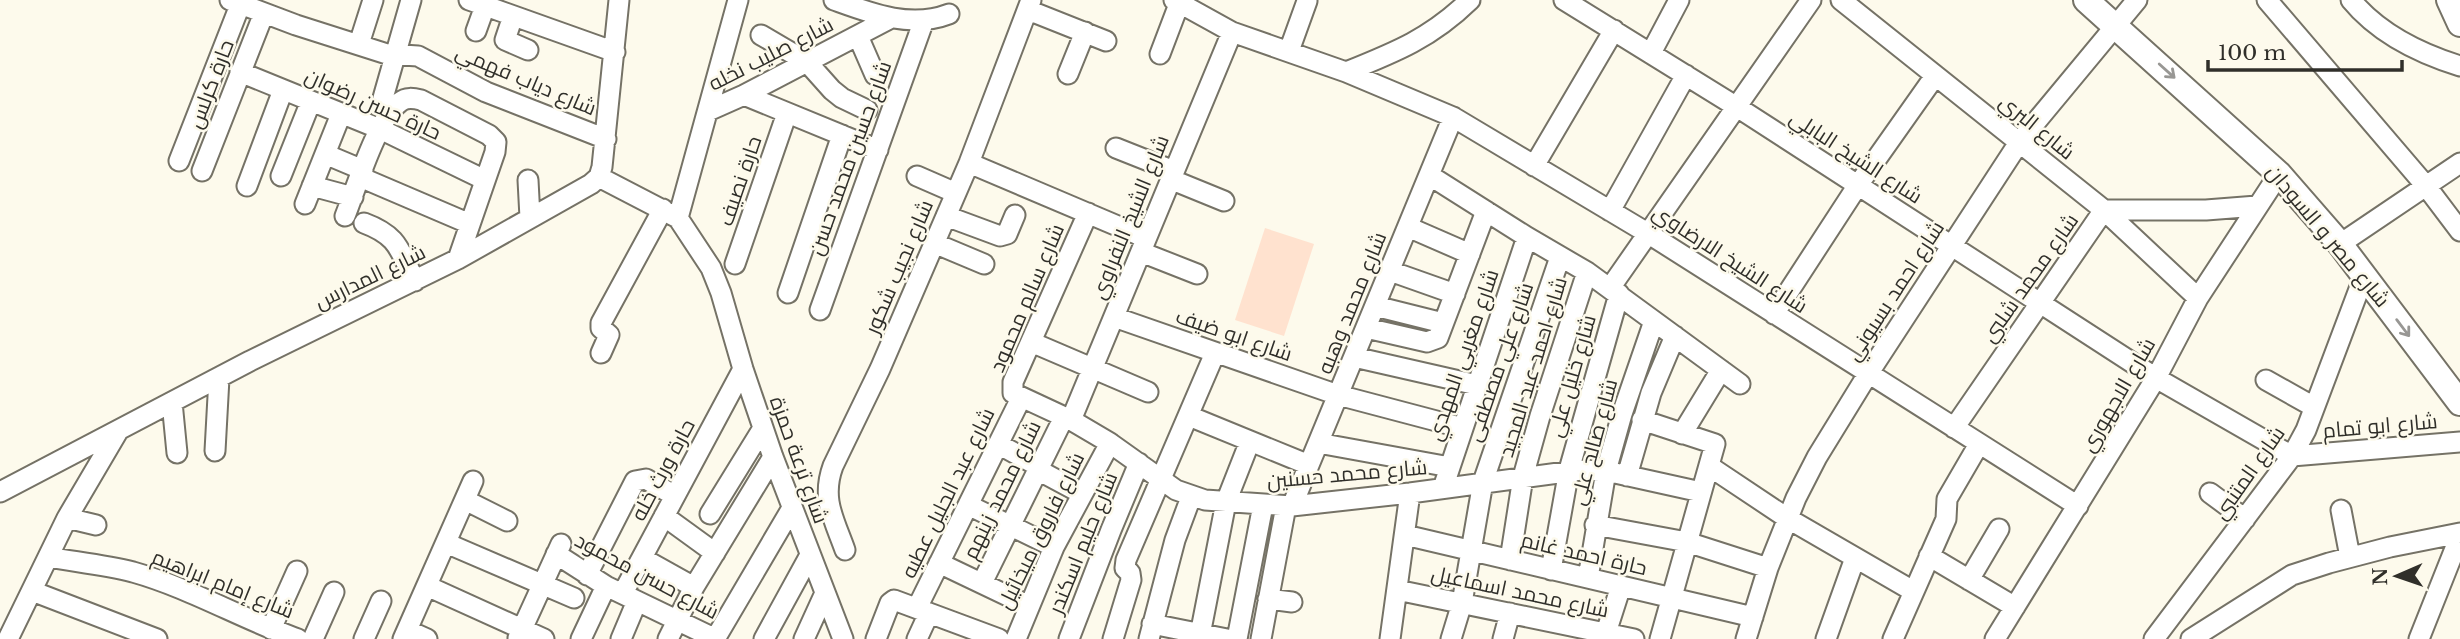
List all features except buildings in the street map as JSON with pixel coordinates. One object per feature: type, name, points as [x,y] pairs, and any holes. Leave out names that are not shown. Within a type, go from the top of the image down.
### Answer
[{"type":"main road","name":"شارع مصر و السودان","points":[[2086,0],[2280,174],[2340,244],[2460,404]]},
{"type":"main road","points":[[2449,0],[2460,24]]},
{"type":"street","points":[[359,44],[373,0]]},
{"type":"street","points":[[397,104],[384,102],[383,98],[411,0]]},
{"type":"street","points":[[619,0],[606,139],[599,177],[671,214]]},
{"type":"street","points":[[601,353],[609,337],[600,328],[601,323],[671,214],[708,111],[738,0]]},
{"type":"street","points":[[834,0],[870,13],[898,18],[924,20],[948,14]]},
{"type":"street","points":[[898,18],[911,0]]},
{"type":"street","points":[[1346,72],[1414,44],[1448,21],[1470,0]]},
{"type":"street","name":"شارع الشيخ البابلي","points":[[1564,0],[1737,107],[2156,377]]},
{"type":"street","points":[[1651,54],[1679,0]]},
{"type":"street","name":"شارع خليل علي","points":[[1551,570],[1569,470],[1615,291],[1649,234],[1811,0]]},
{"type":"street","name":"شارع البري","points":[[1841,0],[2104,210],[2198,298]]},
{"type":"street","name":"شارع احمد بسيوني","points":[[1746,639],[1787,518],[1817,457],[2020,141],[2137,0]]},
{"type":"street","points":[[2267,0],[2427,186],[2460,231]]},
{"type":"street","points":[[2351,0],[2369,19],[2399,41],[2460,66]]},
{"type":"street","points":[[179,161],[224,46],[237,1]]},
{"type":"street","name":"شارع دياب فهمي","points":[[237,1],[264,13],[359,44],[394,54],[418,57],[486,92],[606,139]]},
{"type":"street","points":[[1289,51],[1307,1]]},
{"type":"street","points":[[1160,54],[1177,2]]},
{"type":"street","name":"شارع الشيخ الارضاوي","points":[[1177,2],[1232,32],[1346,72],[1453,117],[1649,234],[2078,506]]},
{"type":"street","points":[[476,32],[477,3],[615,52]]},
{"type":"street","points":[[1030,5],[1106,41]]},
{"type":"street","name":"شارع نجيب شكور","points":[[845,550],[828,504],[827,482],[880,369],[970,163],[1030,5]]},
{"type":"street","name":"حارة كرلس","points":[[202,171],[264,13]]},
{"type":"street","points":[[513,16],[505,40],[528,50]]},
{"type":"street","name":"شارع صليب نخله","points":[[708,111],[898,18]]},
{"type":"street","name":"شارع حسين محمد حسن","points":[[820,310],[924,20]]},
{"type":"street","points":[[1534,166],[1614,30]]},
{"type":"street","points":[[1068,74],[1085,32]]},
{"type":"street","name":"شارع الشيخ النفراوي","points":[[1068,418],[1093,368],[1232,32]]},
{"type":"street","points":[[761,35],[807,62],[842,98],[867,110]]},
{"type":"street","points":[[858,36],[875,75]]},
{"type":"street","name":"حارة حسن رضوان","points":[[224,46],[244,64],[283,90],[380,130],[485,180]]},
{"type":"street","points":[[1610,211],[1686,75]]},
{"type":"street","points":[[1774,314],[1858,185],[1935,76]]},
{"type":"street","points":[[247,186],[283,90]]},
{"type":"street","points":[[744,95],[878,149]]},
{"type":"street","points":[[345,216],[380,130],[397,104],[409,98],[421,100],[489,135],[496,147],[458,259]]},
{"type":"street","points":[[281,176],[311,101]]},
{"type":"street","name":"حارة نصيف","points":[[735,264],[787,113]]},
{"type":"street","points":[[341,114],[309,195],[353,197]]},
{"type":"street","name":"شارع محمد وهبه","points":[[1261,639],[1289,506],[1309,465],[1453,117]]},
{"type":"street","points":[[788,293],[842,135]]},
{"type":"street","points":[[1116,148],[1224,201]]},
{"type":"street","points":[[325,154],[470,224]]},
{"type":"street","points":[[970,163],[1088,213],[1197,274]]},
{"type":"street","points":[[2340,244],[2460,163]]},
{"type":"street","name":"شارع الاجهوري","points":[[1995,639],[2156,377],[2198,298],[2280,174]]},
{"type":"street","points":[[1429,175],[1587,272],[1740,384]]},
{"type":"street","points":[[917,176],[956,193]]},
{"type":"street","name":"شارع المدارس","points":[[0,492],[219,378],[458,259],[599,177]]},
{"type":"street","points":[[528,180],[530,218]]},
{"type":"street","name":"شارع محمد شلبي","points":[[1954,428],[2104,210],[2180,211],[2257,206]]},
{"type":"street","points":[[1366,328],[1427,342],[1434,341],[1486,211]]},
{"type":"street","name":"شارع سالم محمود","points":[[1021,398],[1013,393],[1013,382],[1088,213]]},
{"type":"street","name":"شارع ترعة حمزة","points":[[671,214],[711,268],[773,457],[843,639]]},
{"type":"street","points":[[946,216],[1000,236],[1007,234],[1015,215]]},
{"type":"street","points":[[364,223],[382,229],[393,238],[415,281]]},
{"type":"street","points":[[1408,227],[1470,254]]},
{"type":"street","name":"شارع مغربي المهدي","points":[[1443,488],[1527,237]]},
{"type":"street","points":[[934,243],[984,264]]},
{"type":"street","name":"شارع علي مصطفى","points":[[1451,639],[1473,551],[1483,482],[1560,257]]},
{"type":"street","points":[[1390,271],[1455,294]]},
{"type":"street","name":"شارع احمد عبد المجيد","points":[[1510,560],[1523,477],[1587,272]]},
{"type":"street","name":"شارع المتنبي","points":[[2154,639],[2292,456],[2314,407],[2364,276]]},
{"type":"street","points":[[1375,306],[1440,330]]},
{"type":"street","name":"شارع ابو ضيف","points":[[1114,317],[1338,396],[1463,428]]},
{"type":"street","name":"شارع صالح علي","points":[[1588,578],[1606,471],[1622,414],[1654,321]]},
{"type":"street","points":[[1627,476],[1642,420],[1663,360],[1675,336]]},
{"type":"street","points":[[1031,342],[1148,392]]},
{"type":"street","points":[[1113,639],[1131,580],[1130,573],[1125,568],[1126,560],[1215,353]]},
{"type":"street","points":[[1354,357],[1477,385]]},
{"type":"street","name":"حارة ورث خله","points":[[622,593],[743,369]]},
{"type":"street","points":[[1682,434],[1721,370]]},
{"type":"street","points":[[2156,377],[2292,456]]},
{"type":"street","points":[[215,451],[219,378]]},
{"type":"street","points":[[2266,380],[2314,407]]},
{"type":"street","name":"شارع محمد حسنين","points":[[1021,398],[1068,418],[1110,443],[1160,481],[1191,497],[1226,502],[1289,506],[1410,493],[1569,470],[1606,471],[1701,492]]},
{"type":"street","name":"شارع عبد الجليل عطيه","points":[[916,639],[939,563],[1021,398]]},
{"type":"street","points":[[172,402],[177,453]]},
{"type":"street","points":[[1189,416],[1309,465]]},
{"type":"street","name":"شارع محمد زينهم","points":[[982,583],[1039,468],[1068,418]]},
{"type":"street","points":[[1642,420],[1715,444],[1660,639]]},
{"type":"street","points":[[710,514],[763,428]]},
{"type":"street","points":[[10,633],[67,517],[118,431]]},
{"type":"street","points":[[1200,635],[1226,502],[1250,441]]},
{"type":"street","name":"شارع ابو تمام","points":[[2292,456],[2460,442]]},
{"type":"street","name":"شارع فاروق ميخائيل","points":[[1016,639],[1054,547],[1110,443]]},
{"type":"street","points":[[1318,443],[1450,467]]},
{"type":"street","points":[[998,444],[1082,493]]},
{"type":"street","points":[[1893,639],[1946,519],[1947,499],[1979,444]]},
{"type":"street","points":[[668,639],[694,587],[773,457]]},
{"type":"street","name":"شارع حليم اسكندر","points":[[1069,639],[1139,463]]},
{"type":"street","points":[[1709,466],[1787,518],[1913,591]]},
{"type":"street","points":[[587,575],[635,481],[646,479],[675,496]]},
{"type":"street","points":[[428,639],[405,634],[473,481]]},
{"type":"street","points":[[1390,639],[1410,493]]},
{"type":"street","points":[[2210,493],[2245,519]]},
{"type":"street","points":[[1191,497],[1175,540],[1150,631],[1227,639]]},
{"type":"street","points":[[464,500],[506,521]]},
{"type":"street","points":[[968,505],[1054,547]]},
{"type":"street","points":[[1237,639],[1263,505]]},
{"type":"street","points":[[716,639],[792,509]]},
{"type":"street","points":[[2341,510],[2350,557]]},
{"type":"street","points":[[664,516],[715,553]]},
{"type":"street","points":[[67,517],[96,524]]},
{"type":"street","points":[[1595,525],[1687,542],[1768,568]]},
{"type":"street","points":[[1969,580],[1998,529]]},
{"type":"street","name":"حارة احمد غانم","points":[[1405,535],[1753,617]]},
{"type":"street","points":[[2191,639],[2282,579],[2350,557],[2460,535]]},
{"type":"street","points":[[2418,638],[2460,535]]},
{"type":"street","points":[[446,543],[574,598]]},
{"type":"street","name":"شارع حسن محمود","points":[[542,584],[559,548],[587,575],[716,639]]},
{"type":"street","points":[[764,639],[810,555]]},
{"type":"street","points":[[1929,556],[2015,607]]},
{"type":"street","name":"شارع إمام ابراهيم","points":[[48,558],[133,572],[298,639]]},
{"type":"street","points":[[642,558],[694,587]]},
{"type":"street","points":[[1826,639],[1855,558]]},
{"type":"street","points":[[939,563],[1028,606]]},
{"type":"street","points":[[271,629],[297,571]]},
{"type":"street","points":[[520,634],[542,584]]},
{"type":"street","points":[[427,586],[520,634],[544,639]]},
{"type":"street","points":[[1605,636],[1621,586]]},
{"type":"street","points":[[1247,589],[1269,593],[1293,602]]},
{"type":"street","name":"شارع محمد اسماعيل","points":[[1397,590],[1510,613],[1551,631],[1634,639]]},
{"type":"street","points":[[32,591],[157,639]]},
{"type":"street","points":[[313,639],[334,592]]},
{"type":"street","points":[[581,639],[622,593]]},
{"type":"street","points":[[621,639],[622,593]]},
{"type":"street","points":[[804,639],[825,593]]},
{"type":"street","points":[[876,639],[892,601],[897,600],[923,610],[962,633],[999,639]]},
{"type":"street","points":[[364,639],[381,601]]},
{"type":"street","points":[[1503,639],[1510,613]]},
{"type":"shaded area","points":[[1265,228],[1314,244],[1284,336],[1235,320]]}]
